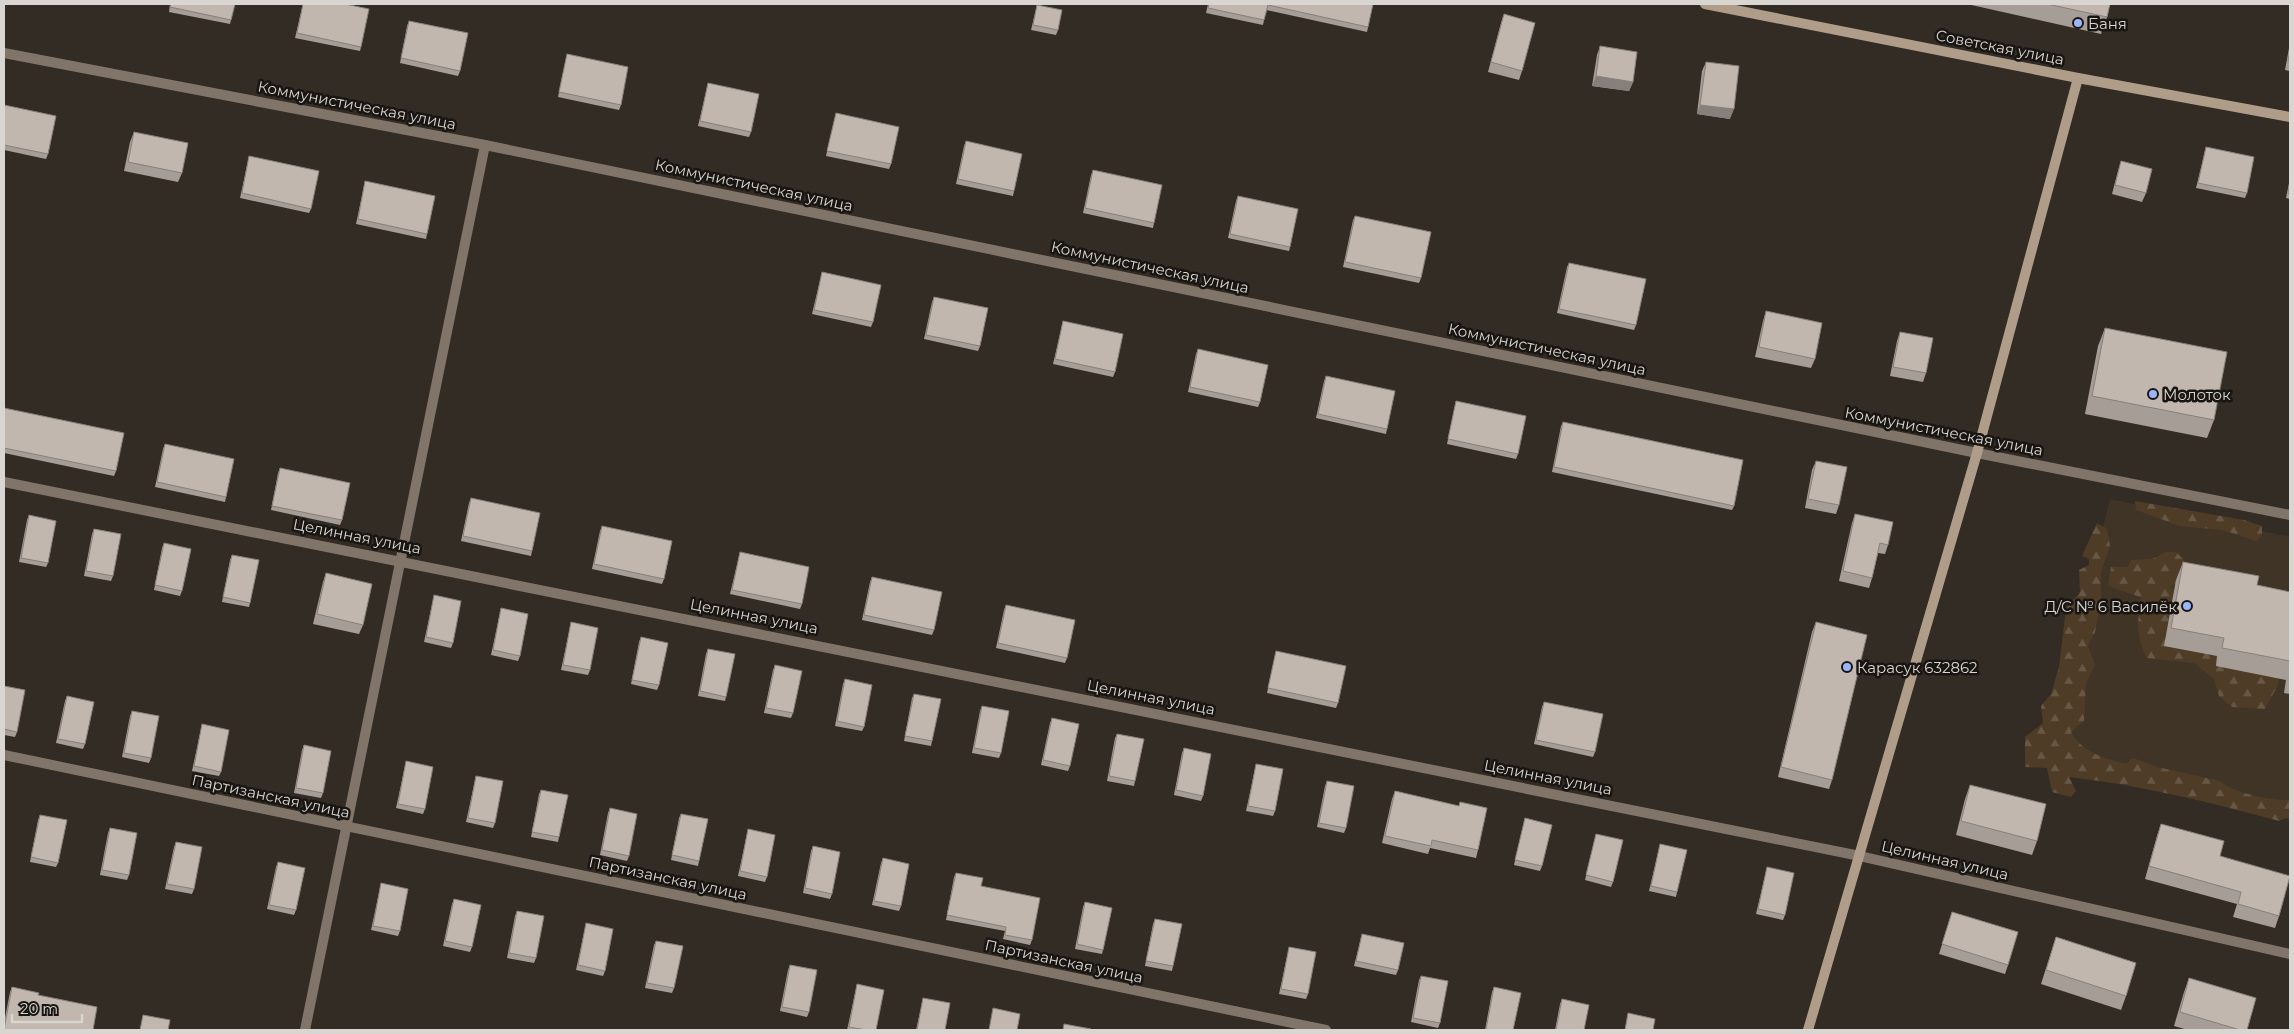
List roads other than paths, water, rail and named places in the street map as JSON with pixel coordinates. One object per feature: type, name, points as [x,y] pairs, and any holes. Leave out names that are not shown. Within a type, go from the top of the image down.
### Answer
[{"type":"street","name":"Советская улица","points":[[1705,4],[2078,78],[2290,117]]},
{"type":"street","name":"Коммунистическая улица","points":[[4,53],[485,145],[1977,453],[2290,515]]},
{"type":"street","points":[[1808,1030],[1977,453],[2078,78]]},
{"type":"street","points":[[305,1030],[485,145]]},
{"type":"street","name":"Целинная улица","points":[[4,482],[400,560],[1860,856],[2290,954]]},
{"type":"street","name":"Партизанская улица","points":[[4,755],[1326,1030]]},
{"type":"place","name":"Баня","points":[[2078,23]]},
{"type":"place","name":"Молоток","points":[[2153,394]]},
{"type":"place","name":"Д/С № 6 Василёк","points":[[2187,606]]},
{"type":"place","name":"Карасук 632862","points":[[1847,667]]}]
